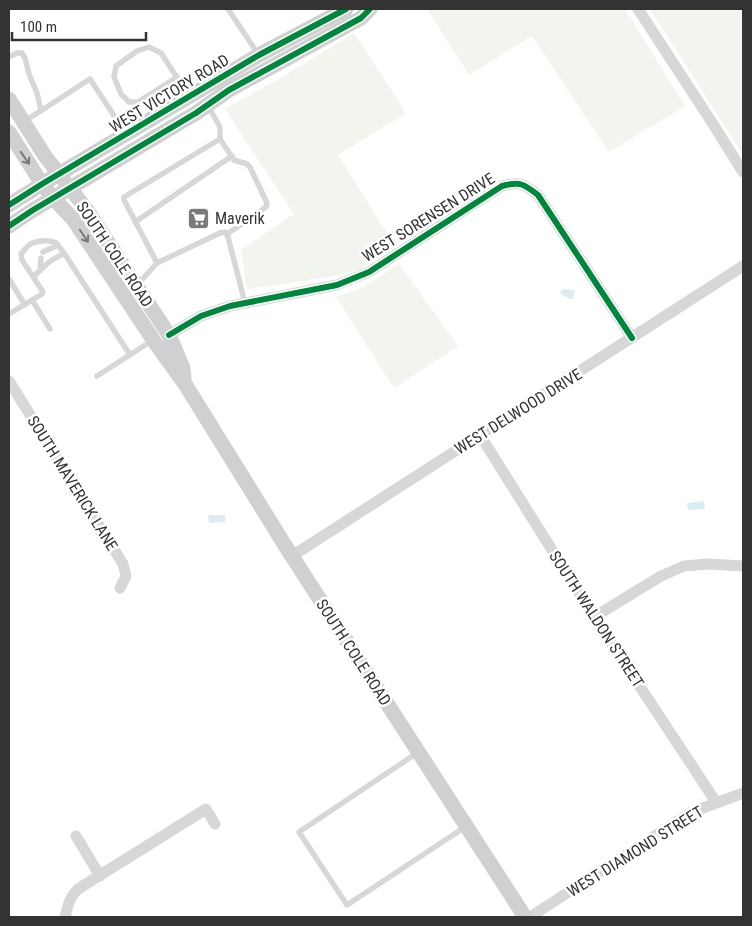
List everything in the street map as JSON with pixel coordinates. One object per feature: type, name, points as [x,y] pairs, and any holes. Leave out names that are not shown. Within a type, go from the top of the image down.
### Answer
[{"type":"main road","name":"WEST VICTORY ROAD","points":[[9,226],[208,105],[229,90],[361,18],[370,9]]},
{"type":"main road","name":"WEST VICTORY ROAD","points":[[9,205],[259,55],[341,11]]},
{"type":"main road","name":"WEST VICTORY ROAD","points":[[298,52],[337,23],[341,11]]},
{"type":"main road","name":"SOUTH COLE ROAD","points":[[9,99],[45,156],[87,210],[169,335],[183,368],[185,384]]},
{"type":"main road","name":"SOUTH COLE ROAD","points":[[9,132],[42,184],[73,219],[153,340],[185,384],[292,556],[525,917]]},
{"type":"main road","name":"SOUTH COLE ROAD","points":[[139,318],[154,331],[169,335]]},
{"type":"street","points":[[638,9],[743,172]]},
{"type":"street","name":"WEST SORENSEN DRIVE","points":[[169,335],[201,316],[230,306],[337,285],[369,272],[502,186],[513,183],[525,184],[538,194],[632,338]]},
{"type":"street","name":"WEST DELWOOD DRIVE","points":[[292,556],[743,266]]},
{"type":"street","name":"SOUTH MAVERICK LANE","points":[[9,381],[123,564],[126,576],[120,588]]},
{"type":"street","name":"SOUTH WALDON STREET","points":[[480,435],[594,617],[716,802]]},
{"type":"street","points":[[594,617],[660,576],[684,566],[710,564],[743,566]]},
{"type":"street","name":"WEST DIAMOND STREET","points":[[530,917],[690,813],[743,792]]},
{"type":"street","points":[[65,917],[67,906],[78,889],[206,809],[214,824]]},
{"type":"street","points":[[76,836],[100,876]]},
{"type":"lane","points":[[228,9],[259,55]]},
{"type":"lane","points":[[177,78],[138,102],[129,102],[120,94],[114,77],[116,66],[137,51],[149,47],[161,53],[189,96]]},
{"type":"lane","points":[[9,57],[22,53],[25,58],[41,111]]},
{"type":"lane","points":[[24,122],[90,79],[126,134]]},
{"type":"lane","points":[[136,285],[157,263],[220,233],[224,232],[227,234],[266,207],[267,203],[250,167],[247,164],[234,160],[220,139],[220,127],[208,105]]},
{"type":"lane","points":[[157,263],[124,197],[220,139]]},
{"type":"lane","points":[[135,222],[232,156]]},
{"type":"lane","points":[[227,234],[245,303]]},
{"type":"lane","points":[[9,314],[43,292],[22,260],[21,254],[32,243],[54,242],[64,253],[130,355]]},
{"type":"lane","points":[[40,270],[42,255],[58,245]]},
{"type":"lane","points":[[33,277],[49,262],[64,253]]},
{"type":"lane","points":[[9,279],[25,305]]},
{"type":"lane","points":[[32,300],[50,329]]},
{"type":"lane","points":[[97,376],[153,340]]},
{"type":"lane","points":[[419,752],[299,832],[348,905],[467,826]]},
{"type":"shaded area","points":[[427,9],[625,9],[685,106],[609,152],[532,36],[469,75]]},
{"type":"shaded area","points":[[650,9],[743,9],[743,155]]},
{"type":"shaded area","points":[[354,33],[406,113],[338,155],[395,246],[360,270],[328,277],[247,289],[241,250],[294,214],[225,109],[279,79]]},
{"type":"shaded area","points":[[399,264],[458,346],[394,388],[336,297],[364,287]]},
{"type":"shaded area","points":[[564,289],[574,290],[574,299],[563,296],[560,292]]},
{"type":"shaded area","points":[[704,501],[705,509],[688,510],[687,503]]},
{"type":"shaded area","points":[[208,515],[225,515],[225,522],[209,523]]},
{"type":"cycle path","points":[[9,205],[259,55],[346,9]]},
{"type":"cycle path","points":[[9,226],[196,113],[229,90],[361,18],[370,9]]},
{"type":"cycle path","points":[[169,335],[201,316],[230,306],[337,285],[369,272],[502,186],[522,184],[538,195],[632,338]]},
{"type":"place","name":"Maverik","points":[[199,218]]}]
